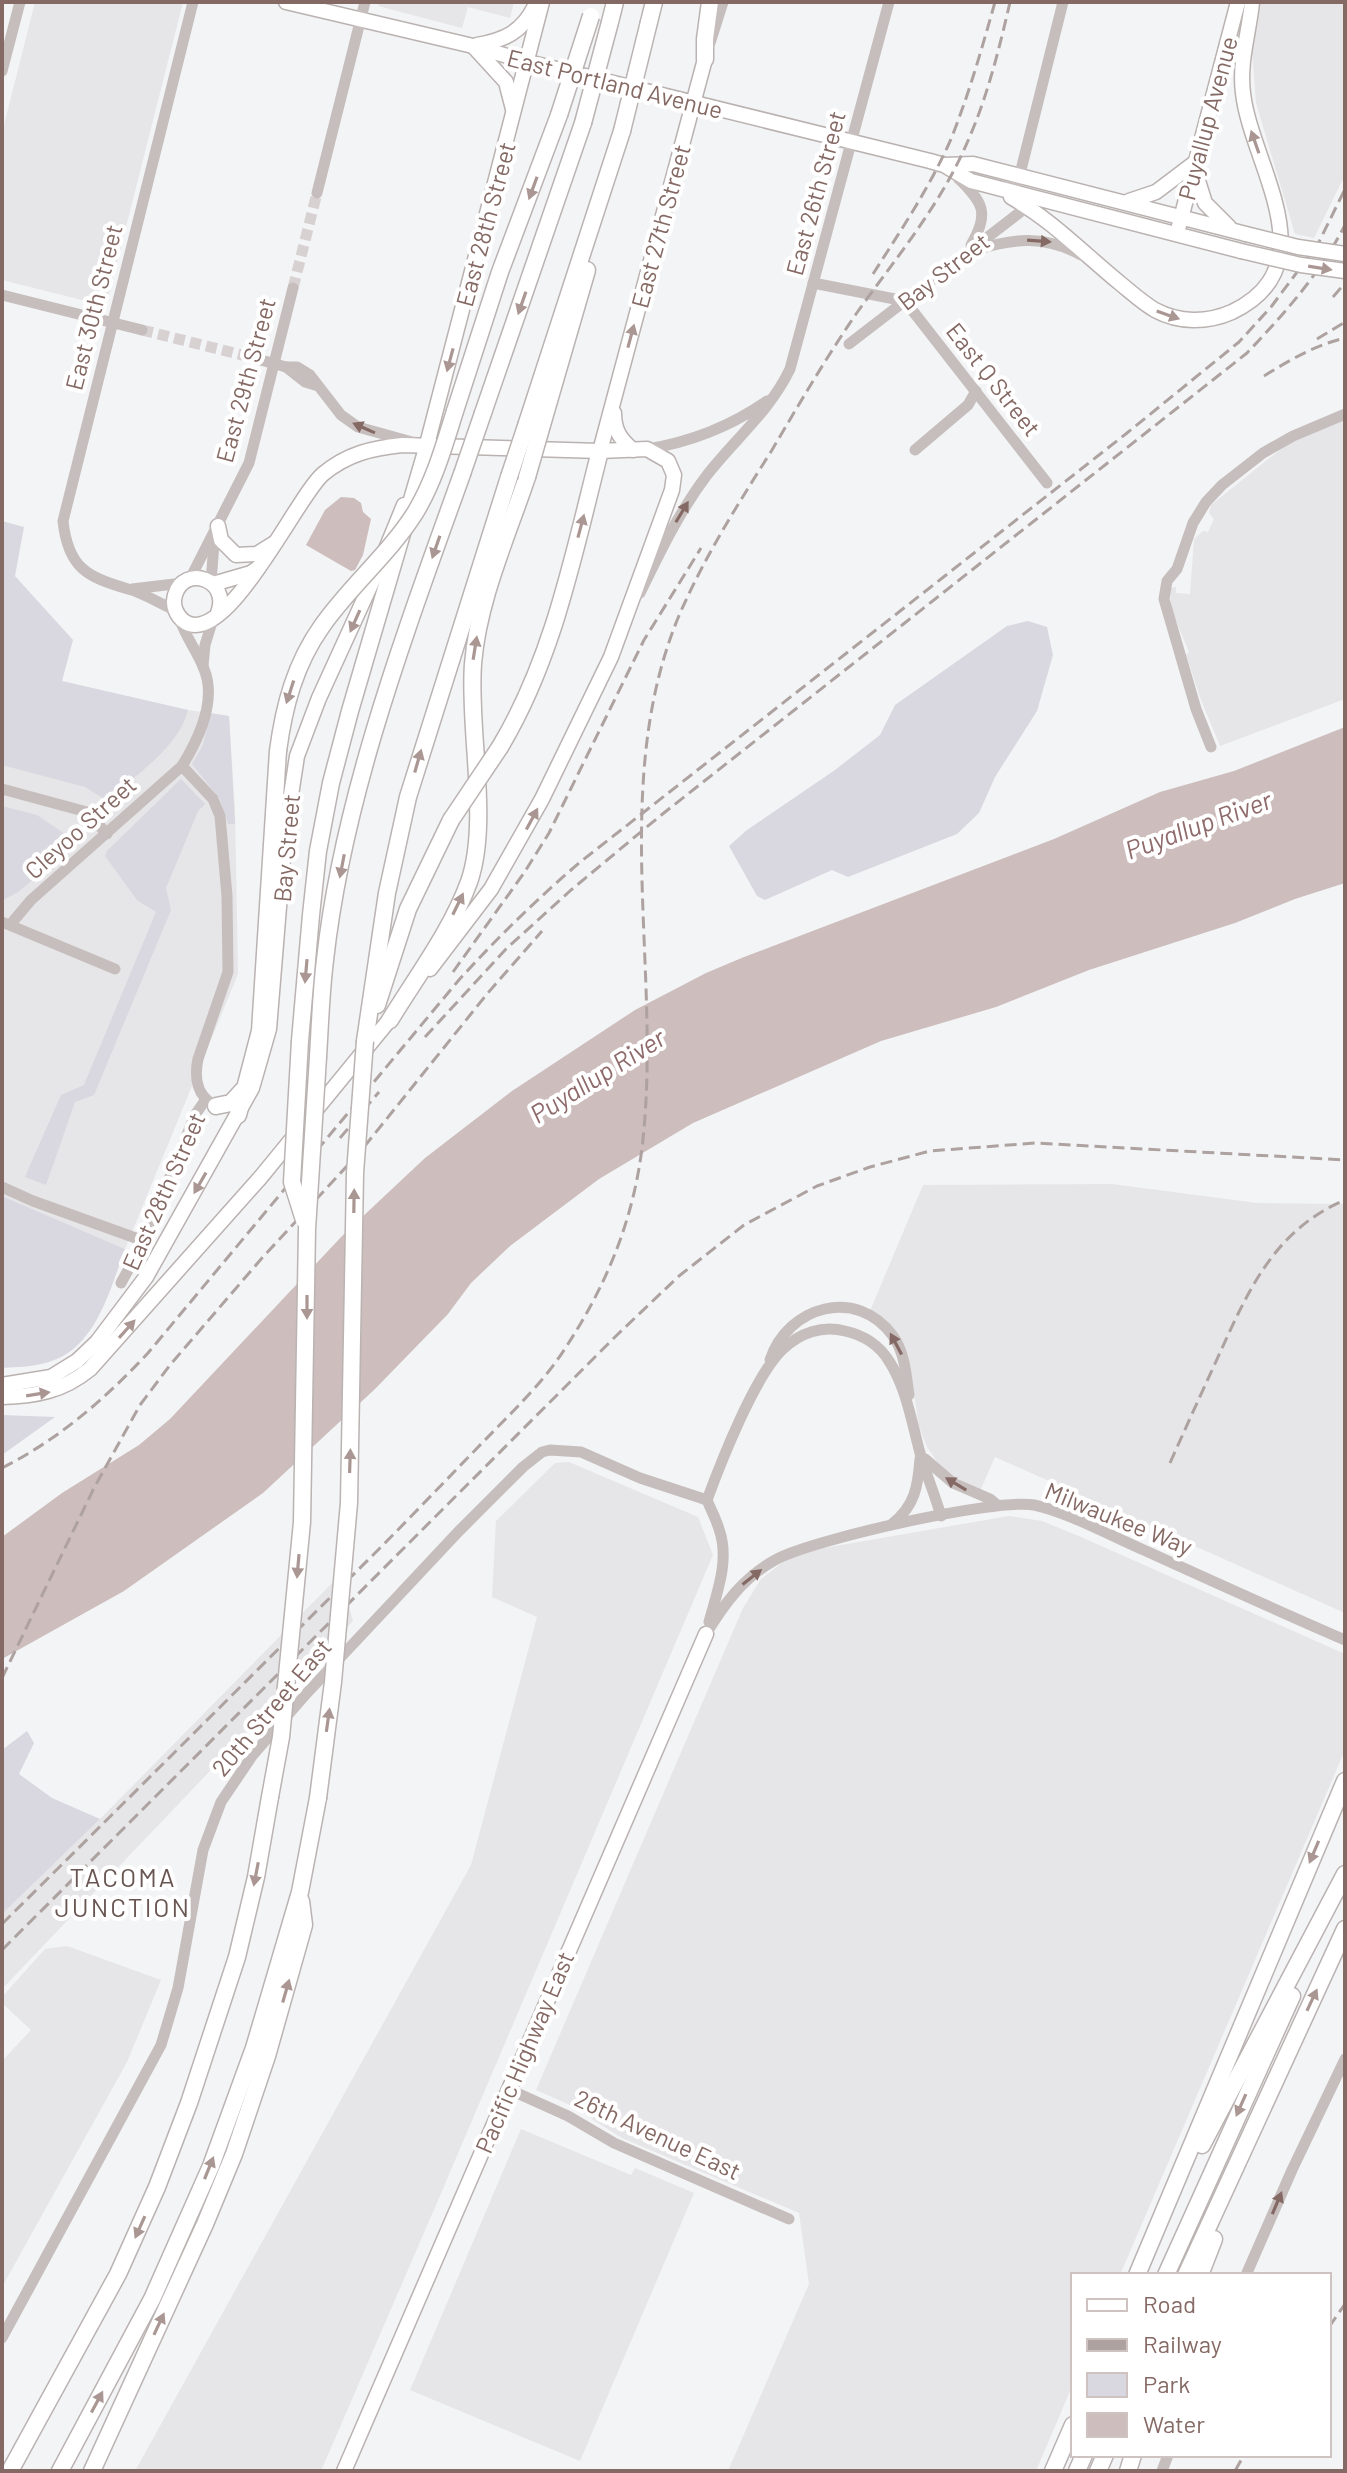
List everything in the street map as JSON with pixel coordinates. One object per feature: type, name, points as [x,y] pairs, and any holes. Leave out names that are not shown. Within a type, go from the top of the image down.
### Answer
[{"type":"highway","points":[[10,2471],[118,2274],[157,2187],[189,2103],[237,1957],[256,1877],[281,1737],[302,1522],[307,1229],[325,957],[359,790],[399,651],[583,123],[615,2]]},
{"type":"highway","points":[[60,2471],[152,2299],[200,2192],[254,2048],[300,1892],[318,1798],[337,1651],[349,1503],[355,1173],[373,978],[408,797],[428,726],[509,477],[535,424],[577,308],[654,2]]},
{"type":"highway","points":[[705,59],[710,2]]},
{"type":"highway","points":[[238,1115],[260,1031],[278,751],[288,694],[308,649],[334,610],[405,528],[437,468],[491,298],[559,115],[593,9]]},
{"type":"highway","points":[[390,1020],[448,925],[469,882],[476,852],[477,823],[474,651],[486,599],[527,477],[535,424]]},
{"type":"highway","points":[[307,1229],[292,1182],[300,1041],[317,864],[331,783],[350,711],[428,445]]},
{"type":"highway","points":[[365,1041],[418,885],[451,820],[500,747],[533,682],[555,625],[600,451]]},
{"type":"highway","points":[[211,1102],[224,1106],[235,1101],[249,1077]]},
{"type":"highway","points":[[1140,2273],[1345,1781]]},
{"type":"highway","points":[[1140,2273],[1199,2150],[1345,1874]]},
{"type":"highway","points":[[1167,2273],[1345,1882]]},
{"type":"highway","points":[[92,2471],[234,2154],[267,2056],[304,1925],[300,1892]]},
{"type":"highway","points":[[1187,2273],[1345,1929]]},
{"type":"highway","points":[[1201,2273],[1295,2038]]},
{"type":"highway","points":[[1053,2471],[1071,2430]]},
{"type":"highway","points":[[2,2467],[24,2443]]},
{"type":"main road","name":"East Portland Avenue","points":[[286,2],[944,165],[971,181],[1032,202]]},
{"type":"main road","points":[[473,46],[498,41],[519,31],[540,2]]},
{"type":"main road","name":"East 28th Street","points":[[428,445],[528,62],[540,2]]},
{"type":"main road","name":"Puyallup Avenue","points":[[1177,234],[1238,2]]},
{"type":"main road","points":[[1032,202],[1105,270],[1155,310],[1183,320],[1211,319],[1236,310],[1258,294],[1272,273],[1282,245],[1280,217],[1246,115],[1242,89],[1243,59],[1252,2]]},
{"type":"main road","points":[[473,46],[506,82],[514,113]]},
{"type":"main road","name":"East 27th Street","points":[[600,451],[705,59]]},
{"type":"main road","name":"East Portland Avenue","points":[[944,165],[973,164],[1298,247],[1345,254]]},
{"type":"main road","points":[[1123,201],[1156,192],[1193,164],[1205,203],[1239,232]]},
{"type":"main road","points":[[1032,202],[1301,265],[1345,271]]},
{"type":"main road","points":[[2,1397],[55,1391],[90,1369],[260,1178],[470,918],[507,863],[542,799],[611,657],[672,490],[674,475],[668,461],[624,443],[616,429],[614,401]]},
{"type":"main road","points":[[215,616],[221,600],[212,583],[205,579],[186,581],[175,595],[177,613],[192,624],[199,625],[215,616],[249,583],[307,490],[335,465],[373,448],[428,445],[640,450]]},
{"type":"main road","name":"Bay Street","points":[[2,1385],[51,1377],[77,1361],[97,1342],[146,1277],[252,1088],[269,1029],[285,834],[297,756],[428,445]]},
{"type":"main road","points":[[218,526],[227,548],[241,556],[257,554],[279,538]]},
{"type":"main road","points":[[212,583],[251,573],[261,565]]},
{"type":"main road","points":[[211,1102],[226,1117],[226,1136]]},
{"type":"main road","name":"Pacific Highway East","points":[[344,2471],[706,1634]]},
{"type":"street","points":[[2,71],[20,2]]},
{"type":"street","name":"East 30th Street","points":[[177,613],[130,589],[103,582],[85,573],[67,545],[63,521],[193,2]]},
{"type":"street","points":[[317,193],[365,2]]},
{"type":"street","name":"East 27th Street","points":[[705,59],[723,2]]},
{"type":"street","name":"East 26th Street","points":[[778,393],[790,369],[889,2]]},
{"type":"street","points":[[993,187],[1012,187],[1020,175],[1063,2]]},
{"type":"street","points":[[944,165],[976,196],[982,209],[979,229],[967,253]]},
{"type":"street","name":"Bay Street","points":[[849,344],[1032,202]]},
{"type":"street","points":[[967,253],[1003,243],[1038,240],[1067,247],[1105,270]]},
{"type":"street","points":[[813,283],[905,301]]},
{"type":"street","name":"East 29th Street","points":[[186,581],[249,463],[280,365],[293,288]]},
{"type":"street","points":[[2,295],[142,330]]},
{"type":"street","name":"East Q Street","points":[[905,301],[1047,483]]},
{"type":"street","points":[[254,358],[280,365],[315,385],[341,415],[358,427],[428,445]]},
{"type":"street","points":[[915,450],[968,405],[976,391]]},
{"type":"street","points":[[640,450],[683,442],[705,434],[752,411],[778,393]]},
{"type":"street","points":[[611,657],[659,554],[687,503],[709,472],[778,393]]},
{"type":"street","points":[[1211,747],[1196,709],[1164,599],[1167,581],[1177,569],[1197,516],[1222,485],[1242,468],[1293,436],[1345,414]]},
{"type":"street","name":"East 29th Street","points":[[212,583],[211,560],[218,526]]},
{"type":"street","name":"East 30th Street","points":[[130,589],[186,581]]},
{"type":"street","points":[[177,613],[184,635],[203,667],[208,689],[197,741],[182,766],[213,799],[220,816],[224,856],[230,960],[197,1065],[197,1081],[211,1102]]},
{"type":"street","points":[[203,667],[205,645],[215,616]]},
{"type":"street","name":"Cleyoo Street","points":[[6,924],[182,766]]},
{"type":"street","points":[[2,789],[87,812],[107,834]]},
{"type":"street","points":[[6,924],[115,969]]},
{"type":"street","name":"East 28th Street","points":[[121,1283],[144,1241],[195,1115],[211,1102]]},
{"type":"street","points":[[2,1187],[144,1241]]},
{"type":"street","points":[[706,1634],[724,1554],[720,1529],[707,1500],[724,1456],[779,1339],[798,1319],[823,1309],[841,1308],[859,1311],[879,1321],[899,1346],[904,1360],[912,1420]]},
{"type":"street","points":[[768,1368],[784,1348],[810,1332],[839,1329],[875,1345],[888,1359],[912,1420],[941,1516]]},
{"type":"street","name":"20th Street East","points":[[2,2338],[161,2045],[178,1988],[203,1850],[221,1802],[252,1756],[459,1531],[542,1452],[581,1452],[640,1478],[707,1500]]},
{"type":"street","points":[[921,1454],[945,1478],[997,1505]]},
{"type":"street","points":[[888,1527],[904,1515],[912,1502],[918,1488],[921,1454]]},
{"type":"street","name":"Milwaukee Way","points":[[706,1634],[727,1601],[744,1582],[776,1559],[818,1544],[888,1527],[997,1505],[1025,1504],[1048,1510],[1345,1640]]},
{"type":"street","points":[[1247,2273],[1345,2059]]},
{"type":"street","name":"26th Avenue East","points":[[508,2089],[568,2116],[614,2143],[789,2219]]},
{"type":"shaded area","points":[[35,2],[183,2],[106,306],[2,280],[2,133]]},
{"type":"shaded area","points":[[379,2],[514,2],[510,18],[468,7],[462,28],[378,6]]},
{"type":"shaded area","points":[[1260,2],[1345,2],[1345,175],[1314,238],[1295,234],[1256,103],[1252,49]]},
{"type":"shaded area","points":[[1345,420],[1345,699],[1220,746],[1186,655],[1189,652],[1171,609],[1170,588],[1176,587],[1176,593],[1190,594],[1194,539],[1203,531],[1208,532],[1214,519],[1209,513],[1211,505],[1292,440]]},
{"type":"shaded area","points":[[2,668],[188,710],[229,716],[235,810],[238,974],[125,1249],[2,1196]]},
{"type":"shaded area","points":[[1112,1184],[1257,1203],[1345,1204],[1345,1613],[995,1457],[980,1491],[962,1483],[940,1466],[927,1447],[919,1426],[908,1357],[901,1339],[890,1325],[870,1311],[923,1185]]},
{"type":"shaded area","points":[[569,1462],[698,1517],[713,1555],[439,2198],[321,2471],[135,2471],[471,1865],[537,1617],[492,1597],[496,1521],[555,1463]]},
{"type":"shaded area","points":[[1009,1516],[1042,1521],[1345,1654],[1345,1750],[1121,2273],[1071,2273],[1071,2389],[1036,2471],[728,2471],[809,2284],[799,2213],[622,2138],[568,2104],[536,2090],[743,1608],[761,1579],[787,1559],[818,1549]]},
{"type":"shaded area","points":[[340,1575],[353,1621],[2,1989],[2,1914]]},
{"type":"shaded area","points":[[67,1946],[161,1980],[127,2062],[2,2287],[2,2061],[31,2030],[2,2003],[2,1997],[45,1949]]},
{"type":"shaded area","points":[[521,2129],[631,2175],[635,2168],[694,2193],[580,2461],[410,2390]]},
{"type":"green space","points":[[2,521],[24,527],[15,576],[73,640],[62,681],[188,710],[183,724],[165,749],[106,800],[85,787],[2,765]]},
{"type":"green space","points":[[1028,621],[1047,627],[1053,655],[1037,711],[995,777],[979,813],[957,834],[848,877],[832,870],[765,900],[757,896],[729,846],[880,735],[895,705],[1007,626]]},
{"type":"green space","points":[[210,713],[229,716],[235,824],[228,824],[220,799],[192,764],[203,745]]},
{"type":"green space","points":[[181,779],[205,804],[198,811],[166,888],[171,910],[94,1095],[75,1102],[46,1185],[25,1177],[61,1095],[84,1085],[156,912],[137,900],[105,856]]},
{"type":"green space","points":[[2,806],[37,815],[78,843],[18,892],[3,900]]},
{"type":"green space","points":[[2,1196],[125,1249],[103,1308],[86,1336],[63,1356],[41,1364],[2,1368]]},
{"type":"green space","points":[[2,1415],[55,1417],[2,1455]]},
{"type":"green space","points":[[27,1731],[34,1743],[19,1774],[52,1798],[100,1819],[2,1914],[2,1750]]},
{"type":"water","points":[[341,497],[354,498],[361,503],[363,512],[371,519],[363,555],[355,570],[351,571],[306,545],[325,510]]},
{"type":"water","name":"Puyallup River","points":[[1345,727],[1345,883],[1235,923],[1089,970],[996,1007],[881,1041],[693,1123],[599,1179],[510,1246],[471,1283],[448,1314],[375,1389],[263,1493],[124,1591],[2,1659],[2,1537],[62,1493],[139,1445],[170,1419],[343,1235],[425,1158],[512,1091],[635,1010],[706,973],[1054,839],[1160,792],[1234,771]]},
{"type":"tunnel","points":[[293,288],[317,193]]},
{"type":"tunnel","points":[[142,330],[254,358]]},
{"type":"railway","points":[[873,274],[943,157],[969,88],[995,2]]},
{"type":"railway","points":[[2,1924],[373,1555],[516,1408],[557,1360],[593,1300],[625,1227],[642,1148],[647,1082],[642,880],[646,747],[658,682],[678,618],[698,574],[813,381],[944,189],[974,126],[997,56],[1010,2]]},
{"type":"railway","points":[[2,1468],[80,1417],[148,1353],[458,981],[532,906],[579,863],[1239,342],[1271,307],[1318,244],[1345,189]]},
{"type":"railway","points":[[425,1037],[506,949],[571,890],[660,816],[1247,353],[1313,277],[1345,225]]},
{"type":"railway","points":[[1333,297],[1345,283]]},
{"type":"railway","points":[[1317,339],[1345,322]]},
{"type":"railway","points":[[1264,376],[1313,349],[1345,338]]},
{"type":"railway","points":[[453,972],[549,833],[644,640],[701,548]]},
{"type":"railway","points":[[2,1678],[94,1488],[140,1405],[170,1365],[262,1258],[360,1152],[487,994],[542,931]]},
{"type":"railway","points":[[340,1138],[379,1092]]},
{"type":"railway","points":[[2,1950],[617,1335],[679,1276],[744,1225],[817,1186],[870,1167],[930,1151],[1035,1143],[1345,1160]]},
{"type":"railway","points":[[1170,1463],[1241,1309],[1266,1265],[1299,1228],[1345,1200]]},
{"type":"railway","points":[[1331,2324],[1345,2304]]},
{"type":"railway","points":[[1235,2471],[1243,2457]]},
{"type":"district","name":"TACOMA JUNCTION","points":[[123,1891]]}]
